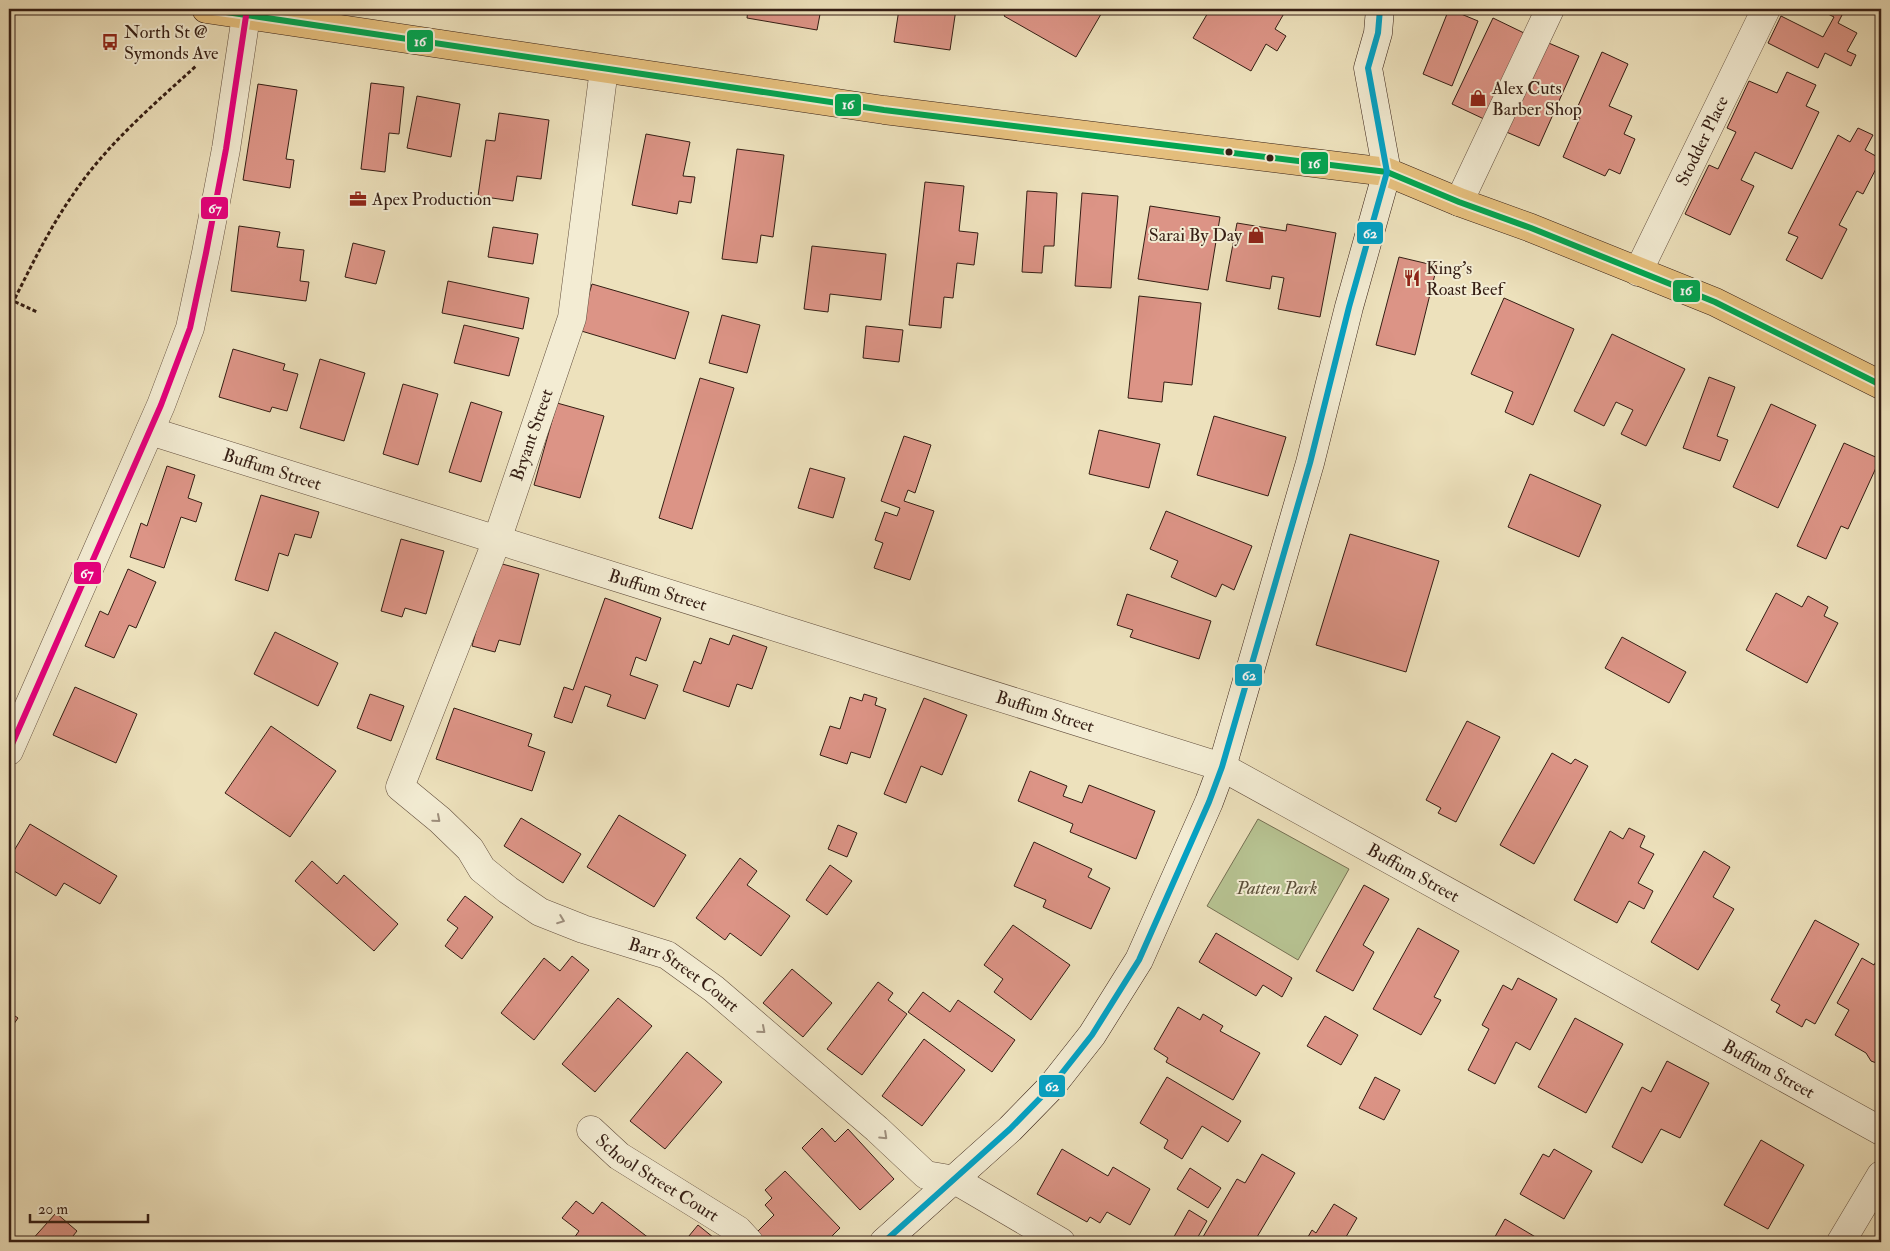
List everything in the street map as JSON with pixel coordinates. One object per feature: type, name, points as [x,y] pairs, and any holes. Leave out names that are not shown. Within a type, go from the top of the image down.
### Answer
[{"type":"highway","points":[[206,9],[884,110],[1387,172],[1715,302],[1881,385]]},
{"type":"street","points":[[884,1242],[1010,1129],[1050,1087],[1092,1035],[1139,960],[1209,802],[1222,768],[1310,463],[1349,307],[1387,172],[1368,68],[1378,32],[1380,9]]},
{"type":"street","points":[[1459,202],[1550,9]]},
{"type":"street","name":"Stodder Place","points":[[1638,272],[1766,9]]},
{"type":"street","points":[[9,751],[150,431],[190,328],[226,149],[246,16]]},
{"type":"street","name":"Bryant Street","points":[[400,787],[497,540],[572,318],[604,69]]},
{"type":"street","name":"Buffum Street","points":[[150,431],[1222,768],[1881,1131]]},
{"type":"street","name":"Barr Street Court","points":[[400,787],[470,849],[482,869],[508,890],[540,912],[583,929],[667,955],[714,988],[877,1129],[926,1174],[955,1180],[1061,1242]]},
{"type":"street","name":"School Street Court","points":[[591,1130],[620,1156],[738,1230],[749,1242]]},
{"type":"street","points":[[1841,1242],[1881,1175]]},
{"type":"path","points":[[9,310],[42,244],[72,194],[111,146],[143,113],[196,66]]},
{"type":"path","points":[[9,299],[37,312]]},
{"type":"green space","name":"Patten Park","points":[[1258,819],[1349,869],[1298,960],[1207,906]]},
{"type":"building","points":[[748,9],[821,9],[817,30],[747,18]]},
{"type":"building","points":[[899,9],[956,9],[950,50],[894,42]]},
{"type":"building","points":[[1009,9],[1104,9],[1076,57],[1004,16]]},
{"type":"building","points":[[1204,9],[1284,9],[1286,10],[1275,29],[1286,36],[1277,51],[1266,44],[1251,71],[1193,38],[1209,11]]},
{"type":"building","points":[[1449,9],[1478,21],[1452,86],[1423,74]]},
{"type":"building","points":[[1818,9],[1845,9],[1838,23],[1857,33],[1847,51],[1856,55],[1851,66],[1825,53],[1818,68],[1768,43],[1781,16],[1823,37],[1834,17]]},
{"type":"building","points":[[1493,18],[1524,33],[1484,119],[1452,104]]},
{"type":"building","points":[[1544,41],[1579,56],[1539,146],[1504,131]]},
{"type":"building","points":[[1602,52],[1628,64],[1609,106],[1632,116],[1624,134],[1635,139],[1620,174],[1609,169],[1605,176],[1563,157],[1580,118],[1574,115]]},
{"type":"building","points":[[1787,72],[1816,85],[1806,106],[1819,112],[1792,169],[1755,152],[1741,180],[1754,186],[1730,235],[1685,214],[1709,165],[1718,169],[1736,132],[1727,128],[1749,81],[1777,93]]},
{"type":"building","points":[[371,83],[404,87],[399,134],[389,133],[385,172],[361,169]]},
{"type":"building","points":[[258,84],[297,90],[286,159],[294,160],[290,188],[243,180]]},
{"type":"building","points":[[417,96],[460,104],[451,157],[407,148]]},
{"type":"building","points":[[499,113],[549,120],[541,179],[517,176],[513,201],[478,196],[486,140],[495,141]]},
{"type":"building","points":[[1858,128],[1873,135],[1865,150],[1881,159],[1863,194],[1857,191],[1839,225],[1847,229],[1822,279],[1786,260],[1798,237],[1788,233],[1838,135],[1850,142]]},
{"type":"building","points":[[646,134],[690,142],[683,176],[695,177],[691,203],[679,201],[677,214],[632,205]]},
{"type":"building","points":[[737,149],[784,155],[773,237],[761,235],[757,263],[722,259]]},
{"type":"building","points":[[925,182],[964,186],[959,231],[978,233],[974,265],[957,263],[953,298],[944,297],[941,328],[909,325]]},
{"type":"building","points":[[1027,191],[1057,193],[1054,246],[1044,246],[1042,273],[1022,272]]},
{"type":"building","points":[[1082,193],[1118,196],[1111,288],[1075,286]]},
{"type":"building","points":[[1150,206],[1220,217],[1208,290],[1138,279]]},
{"type":"building","points":[[1237,223],[1286,231],[1287,224],[1336,233],[1320,317],[1278,309],[1284,278],[1272,276],[1270,289],[1226,281]]},
{"type":"building","points":[[239,226],[280,232],[277,247],[304,250],[300,281],[309,282],[306,301],[231,291]]},
{"type":"building","points":[[493,227],[538,234],[533,264],[488,257]]},
{"type":"building","points":[[353,243],[385,251],[376,284],[345,277]]},
{"type":"building","points":[[812,246],[886,254],[881,300],[830,294],[828,312],[804,309]]},
{"type":"building","points":[[1399,257],[1437,266],[1415,355],[1376,345]]},
{"type":"building","points":[[448,281],[529,298],[523,329],[442,313]]},
{"type":"building","points":[[592,284],[689,312],[675,359],[578,330]]},
{"type":"building","points":[[1139,296],[1201,303],[1192,385],[1164,382],[1162,402],[1128,398]]},
{"type":"building","points":[[1504,298],[1574,329],[1533,425],[1505,412],[1513,392],[1471,374]]},
{"type":"building","points":[[722,315],[760,325],[747,373],[709,363]]},
{"type":"building","points":[[464,325],[519,338],[509,376],[454,363]]},
{"type":"building","points":[[866,326],[903,330],[899,362],[863,358]]},
{"type":"building","points":[[1612,334],[1685,369],[1646,446],[1621,434],[1633,410],[1616,402],[1604,426],[1574,411]]},
{"type":"building","points":[[233,349],[285,364],[283,370],[298,374],[287,411],[272,407],[270,412],[219,397]]},
{"type":"building","points":[[320,359],[365,373],[344,441],[300,428]]},
{"type":"building","points":[[1709,377],[1735,387],[1717,436],[1728,440],[1720,461],[1683,448]]},
{"type":"building","points":[[700,378],[734,388],[692,529],[659,518]]},
{"type":"building","points":[[403,384],[438,394],[418,465],[383,454]]},
{"type":"building","points":[[471,402],[502,412],[481,482],[449,472]]},
{"type":"building","points":[[557,403],[604,416],[580,498],[534,485]]},
{"type":"building","points":[[1771,404],[1816,425],[1778,508],[1733,487]]},
{"type":"building","points":[[1214,416],[1286,437],[1268,496],[1197,475]]},
{"type":"building","points":[[1099,430],[1160,444],[1149,488],[1089,474]]},
{"type":"building","points":[[904,436],[931,445],[915,493],[908,490],[904,501],[934,511],[910,580],[874,568],[883,543],[875,540],[885,512],[897,516],[900,508],[881,501]]},
{"type":"building","points":[[1844,443],[1880,459],[1848,529],[1841,526],[1826,559],[1797,546]]},
{"type":"building","points":[[167,466],[195,475],[188,498],[202,503],[196,522],[181,517],[164,568],[130,557],[141,523],[147,526]]},
{"type":"building","points":[[810,468],[845,478],[833,518],[798,508]]},
{"type":"building","points":[[1530,474],[1601,505],[1579,557],[1508,527]]},
{"type":"building","points":[[261,495],[319,512],[311,538],[295,534],[288,556],[279,553],[268,591],[235,580]]},
{"type":"building","points":[[1166,511],[1252,546],[1234,590],[1222,584],[1216,597],[1171,577],[1178,561],[1150,549]]},
{"type":"building","points":[[1350,534],[1439,561],[1406,672],[1316,645]]},
{"type":"building","points":[[401,539],[444,551],[426,614],[405,608],[402,617],[381,611]]},
{"type":"building","points":[[495,562],[539,574],[520,645],[499,640],[495,652],[472,646]]},
{"type":"building","points":[[128,569],[156,582],[136,628],[129,625],[114,658],[85,646],[100,611],[108,615]]},
{"type":"building","points":[[1776,593],[1802,607],[1808,596],[1828,607],[1824,616],[1838,623],[1807,683],[1746,650]]},
{"type":"building","points":[[1127,594],[1211,621],[1199,659],[1130,637],[1133,630],[1117,625]]},
{"type":"building","points":[[605,598],[661,618],[646,661],[636,657],[630,675],[658,685],[645,719],[607,706],[611,695],[585,686],[572,723],[554,717],[564,687],[573,690]]},
{"type":"building","points":[[275,632],[338,663],[318,706],[254,674]]},
{"type":"building","points":[[733,635],[767,647],[752,689],[737,684],[729,707],[683,691],[694,661],[701,664],[710,638],[729,645]]},
{"type":"building","points":[[1622,637],[1686,672],[1669,703],[1605,668]]},
{"type":"building","points":[[75,687],[137,714],[116,763],[53,735]]},
{"type":"building","points":[[370,694],[404,706],[391,741],[357,728]]},
{"type":"building","points":[[864,694],[877,698],[875,705],[886,709],[870,758],[851,752],[847,764],[820,755],[830,726],[840,729],[850,697],[862,701]]},
{"type":"building","points":[[924,698],[967,715],[942,775],[921,766],[906,803],[884,794]]},
{"type":"building","points":[[454,708],[532,734],[528,746],[545,752],[532,791],[436,759]]},
{"type":"building","points":[[1467,721],[1500,737],[1456,822],[1438,813],[1441,808],[1426,800]]},
{"type":"building","points":[[271,726],[336,771],[290,837],[225,793]]},
{"type":"building","points":[[1552,753],[1571,764],[1575,759],[1588,766],[1534,864],[1500,845]]},
{"type":"building","points":[[1030,771],[1067,786],[1063,796],[1082,803],[1089,785],[1155,811],[1136,859],[1070,832],[1073,824],[1018,801]]},
{"type":"building","points":[[619,815],[686,855],[654,907],[587,867]]},
{"type":"building","points":[[521,818],[581,854],[563,883],[504,846]]},
{"type":"building","points":[[30,824],[117,876],[100,904],[64,883],[56,896],[9,868],[9,859]]},
{"type":"building","points":[[838,825],[857,833],[847,857],[828,849]]},
{"type":"building","points":[[1629,828],[1645,836],[1640,847],[1654,854],[1638,883],[1653,891],[1644,909],[1629,901],[1617,923],[1574,900],[1610,831],[1623,839]]},
{"type":"building","points":[[1034,842],[1092,869],[1088,877],[1110,888],[1091,929],[1043,907],[1046,900],[1014,886]]},
{"type":"building","points":[[1704,851],[1730,867],[1713,897],[1734,909],[1698,970],[1651,942]]},
{"type":"building","points":[[740,858],[757,871],[747,885],[790,916],[761,956],[730,933],[725,940],[696,918]]},
{"type":"building","points":[[312,861],[337,884],[344,875],[398,924],[374,951],[295,881]]},
{"type":"building","points":[[830,865],[852,881],[827,915],[806,900]]},
{"type":"building","points":[[1364,885],[1389,899],[1363,945],[1374,952],[1353,991],[1316,971]]},
{"type":"building","points":[[465,896],[493,917],[462,959],[445,946],[458,928],[447,920]]},
{"type":"building","points":[[1815,920],[1859,944],[1815,1024],[1806,1019],[1802,1027],[1776,1012],[1780,1005],[1771,1000]]},
{"type":"building","points":[[1013,925],[1070,965],[1031,1020],[994,992],[1003,979],[984,965]]},
{"type":"building","points":[[1418,928],[1459,951],[1434,997],[1441,1000],[1421,1035],[1373,1009]]},
{"type":"building","points":[[1216,933],[1292,978],[1282,997],[1263,985],[1256,996],[1199,962]]},
{"type":"building","points":[[1881,952],[1881,1063],[1879,1064],[1871,1061],[1866,1053],[1835,1035],[1849,1010],[1837,1003],[1862,958],[1874,965]]},
{"type":"building","points":[[572,956],[589,970],[534,1040],[501,1013],[544,958],[560,971]]},
{"type":"building","points":[[792,969],[832,1003],[803,1037],[763,1003]]},
{"type":"building","points":[[1518,978],[1557,999],[1530,1050],[1516,1042],[1495,1084],[1468,1070],[1489,1029],[1482,1025],[1503,985],[1512,990]]},
{"type":"building","points":[[878,982],[893,993],[888,1000],[907,1014],[862,1075],[827,1049]]},
{"type":"building","points":[[923,992],[950,1012],[958,1000],[1015,1040],[992,1072],[908,1012]]},
{"type":"building","points":[[618,998],[652,1026],[595,1092],[562,1064]]},
{"type":"building","points":[[1178,1007],[1200,1020],[1203,1014],[1223,1026],[1220,1031],[1260,1053],[1233,1100],[1166,1062],[1168,1058],[1154,1049]]},
{"type":"building","points":[[9,1012],[18,1018],[9,1031]]},
{"type":"building","points":[[1325,1016],[1358,1035],[1341,1065],[1307,1046]]},
{"type":"building","points":[[1575,1018],[1623,1044],[1586,1113],[1538,1087]]},
{"type":"building","points":[[924,1039],[965,1070],[922,1126],[882,1096]]},
{"type":"building","points":[[687,1052],[722,1082],[665,1149],[630,1121]]},
{"type":"building","points":[[1667,1061],[1709,1083],[1680,1138],[1661,1129],[1642,1163],[1612,1147],[1642,1087],[1651,1092]]},
{"type":"building","points":[[1167,1077],[1241,1121],[1228,1142],[1202,1126],[1182,1159],[1164,1148],[1168,1140],[1140,1123]]},
{"type":"building","points":[[1375,1077],[1400,1090],[1384,1120],[1359,1108]]},
{"type":"building","points":[[822,1128],[835,1142],[848,1129],[894,1179],[860,1210],[802,1148]]},
{"type":"building","points":[[1761,1140],[1804,1165],[1768,1229],[1724,1205]]},
{"type":"building","points":[[1062,1149],[1108,1176],[1113,1167],[1150,1189],[1130,1225],[1107,1212],[1100,1223],[1090,1217],[1087,1222],[1037,1194]]},
{"type":"building","points":[[1554,1149],[1592,1171],[1564,1219],[1520,1194],[1543,1154],[1549,1157]]},
{"type":"building","points":[[1262,1154],[1295,1173],[1254,1242],[1200,1242],[1237,1179],[1245,1183]]},
{"type":"building","points":[[1190,1168],[1221,1188],[1208,1208],[1177,1189]]},
{"type":"building","points":[[785,1171],[840,1228],[826,1242],[763,1242],[755,1234],[774,1215],[765,1205],[772,1198],[765,1190]]},
{"type":"building","points":[[576,1201],[593,1214],[602,1202],[654,1242],[579,1242],[574,1238],[579,1231],[562,1218]]},
{"type":"building","points":[[1334,1204],[1357,1218],[1343,1242],[1305,1242],[1312,1230],[1316,1233]]},
{"type":"building","points":[[1189,1210],[1207,1221],[1195,1242],[1171,1242]]},
{"type":"building","points":[[56,1213],[77,1231],[73,1236],[80,1242],[30,1242]]},
{"type":"building","points":[[1505,1219],[1544,1242],[1492,1242]]},
{"type":"building","points":[[698,1225],[719,1242],[684,1242]]},
{"type":"transit line","name":"16","points":[[206,9],[884,110],[1387,172],[1715,302],[1881,385]]},
{"type":"transit line","name":"62","points":[[884,1242],[1010,1129],[1051,1087],[1092,1035],[1139,960],[1209,802],[1222,767],[1310,463],[1349,307],[1387,172],[1368,68],[1378,33],[1380,9]]},
{"type":"transit line","name":"67","points":[[9,751],[161,405],[190,328],[226,149],[246,16]]},
{"type":"place","name":"North St @ Symonds Ave","points":[[110,42]]},
{"type":"place","name":"Alex Cuts Barber Shop","points":[[1478,98]]},
{"type":"place","name":"Apex Production","points":[[358,199]]},
{"type":"place","name":"Sarai By Day","points":[[1256,235]]},
{"type":"place","name":"King's Roast Beef","points":[[1412,278]]}]
